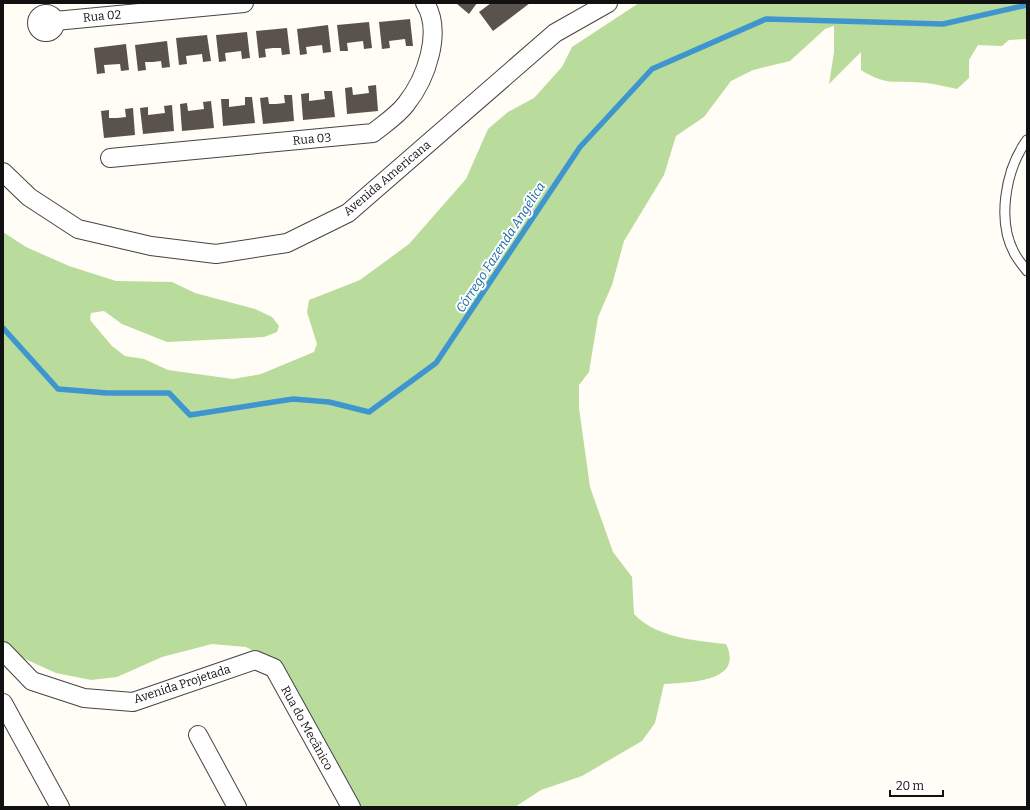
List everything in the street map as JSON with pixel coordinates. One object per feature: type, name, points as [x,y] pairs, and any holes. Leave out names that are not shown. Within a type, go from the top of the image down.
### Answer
[{"type":"street","name":"Rua 02","points":[[55,21],[244,3]]},
{"type":"street","name":"Avenida Americana","points":[[3,172],[29,197],[78,229],[151,246],[216,254],[287,243],[348,214],[555,33],[608,3]]},
{"type":"street","name":"Rua 03","points":[[110,158],[373,133],[406,104],[426,68],[432,45],[431,6]]},
{"type":"street","name":"Avenida Projetada","points":[[3,651],[32,681],[84,698],[132,702],[255,660]]},
{"type":"street","name":"Rua do Mecânico","points":[[255,660],[274,668],[351,807]]},
{"type":"street","points":[[3,703],[60,807]]},
{"type":"street","points":[[198,735],[237,807]]},
{"type":"lane","points":[[1027,140],[1011,173],[1005,206],[1010,239],[1015,255],[1027,271]]},
{"type":"green space","points":[[639,3],[1027,3],[1027,39],[1009,40],[1002,46],[978,45],[969,60],[969,78],[957,89],[930,83],[893,82],[878,79],[861,70],[861,52],[829,84],[834,52],[834,26],[825,29],[790,61],[753,70],[731,81],[704,117],[676,136],[664,175],[624,241],[612,285],[598,317],[589,372],[579,385],[579,408],[590,487],[613,552],[632,577],[634,614],[643,622],[664,633],[689,639],[726,644],[730,657],[728,666],[721,673],[711,678],[699,681],[664,684],[655,723],[642,741],[582,776],[541,790],[515,807],[349,807],[273,661],[246,647],[212,644],[162,657],[117,677],[91,680],[56,673],[25,659],[3,643],[3,232],[26,247],[69,266],[116,281],[172,282],[195,293],[255,309],[272,317],[279,326],[277,332],[264,337],[167,342],[122,324],[104,311],[91,313],[90,320],[112,346],[125,356],[144,359],[168,370],[233,379],[261,374],[314,352],[317,344],[307,312],[309,300],[360,280],[409,244],[466,179],[488,129],[508,112],[534,98],[562,67],[572,47]]},
{"type":"building","points":[[477,3],[469,14],[457,4]]},
{"type":"building","points":[[491,3],[530,3],[493,31],[479,12]]},
{"type":"building","points":[[410,19],[413,46],[406,46],[405,39],[389,41],[390,48],[382,49],[379,22]]},
{"type":"building","points":[[369,22],[372,48],[364,49],[363,41],[347,43],[348,51],[340,51],[337,25]]},
{"type":"building","points":[[328,25],[331,52],[323,53],[322,45],[306,47],[307,54],[300,55],[297,29]]},
{"type":"building","points":[[287,28],[290,54],[282,55],[281,48],[265,49],[266,57],[259,58],[256,31]]},
{"type":"building","points":[[247,32],[250,58],[242,59],[241,51],[225,53],[226,61],[219,62],[216,35]]},
{"type":"building","points":[[207,35],[211,61],[203,62],[202,54],[186,56],[187,64],[179,65],[176,38]]},
{"type":"building","points":[[167,41],[170,67],[162,68],[161,61],[145,62],[146,70],[138,71],[135,45]]},
{"type":"building","points":[[126,44],[129,70],[121,71],[120,64],[104,65],[105,73],[97,74],[94,48]]},
{"type":"building","points":[[376,85],[378,111],[347,114],[345,88],[352,87],[353,95],[369,93],[368,86]]},
{"type":"building","points":[[324,91],[332,91],[335,117],[303,120],[301,94],[309,93],[309,101],[325,99]]},
{"type":"building","points":[[284,95],[292,95],[294,121],[263,124],[260,98],[268,97],[269,104],[285,103]]},
{"type":"building","points":[[245,97],[252,97],[255,123],[223,126],[221,99],[229,99],[229,107],[245,105]]},
{"type":"building","points":[[211,101],[214,128],[182,131],[180,104],[187,103],[188,111],[204,109],[203,102]]},
{"type":"building","points":[[172,105],[174,131],[143,134],[140,108],[148,107],[148,115],[165,113],[164,106]]},
{"type":"building","points":[[133,108],[135,135],[104,138],[101,111],[109,110],[109,118],[117,118],[126,117],[125,109]]},
{"type":"waterway","name":"Córrego Fazenda Angélica","points":[[3,328],[58,389],[107,393],[169,393],[190,415],[293,399],[329,402],[369,412],[436,363],[580,147],[652,69],[766,19],[943,24],[1027,5]]}]
